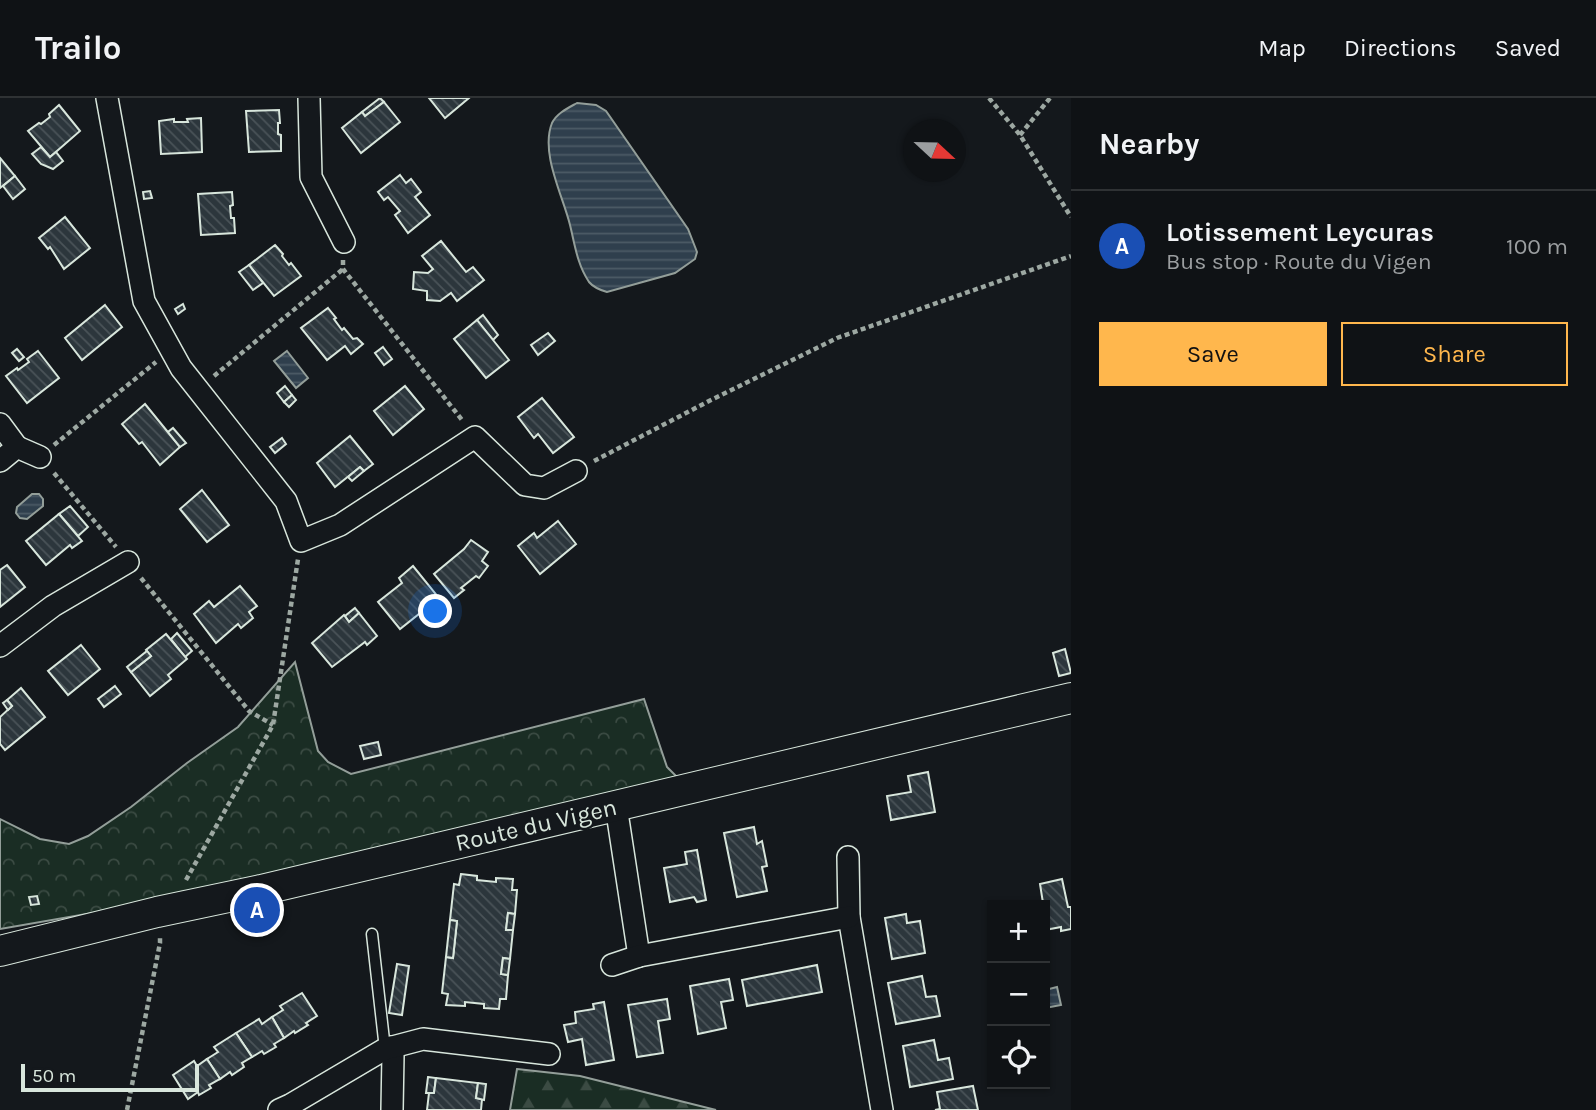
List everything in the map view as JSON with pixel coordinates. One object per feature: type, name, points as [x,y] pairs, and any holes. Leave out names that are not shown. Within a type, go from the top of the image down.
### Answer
[{"type":"street","points":[[107,98],[144,302],[181,368],[286,500],[301,541],[340,525],[475,437],[524,485],[544,488],[576,471]]},
{"type":"street","points":[[309,98],[311,177],[344,242]]},
{"type":"street","points":[[0,424],[17,447],[40,457]]},
{"type":"street","points":[[0,461],[17,447]]},
{"type":"street","points":[[0,646],[53,606],[128,562]]},
{"type":"street","name":"Route du Vigen","points":[[0,951],[163,910],[261,890],[1071,698]]},
{"type":"street","points":[[616,806],[639,957]]},
{"type":"street","points":[[848,858],[849,917],[882,1110]]},
{"type":"street","points":[[611,965],[639,957],[849,917]]},
{"type":"street","points":[[279,1110],[388,1048],[424,1039],[549,1054]]},
{"type":"street","points":[[388,1048],[393,1055],[392,1110]]},
{"type":"lane","points":[[372,934],[388,1048]]},
{"type":"path","points":[[989,98],[1020,135],[1071,217]]},
{"type":"path","points":[[1020,135],[1049,98]]},
{"type":"path","points":[[344,242],[343,269],[475,437]]},
{"type":"path","points":[[576,471],[609,451],[836,338],[1071,256]]},
{"type":"path","points":[[197,390],[343,269]]},
{"type":"path","points":[[170,350],[40,457],[249,711],[273,725]]},
{"type":"path","points":[[127,1110],[160,943],[163,910],[273,725],[301,541]]},
{"type":"green space","points":[[295,662],[318,751],[328,762],[351,774],[644,699],[667,767],[680,780],[316,874],[0,929],[0,819],[40,839],[69,844],[88,836],[238,727]]},
{"type":"green space","points":[[517,1069],[580,1076],[716,1110],[510,1110]]},
{"type":"water","points":[[577,103],[596,105],[606,111],[688,229],[697,252],[695,259],[675,273],[607,292],[589,282],[579,261],[549,148],[549,135],[554,119]]},
{"type":"water","points":[[287,351],[308,378],[296,388],[274,361]]},
{"type":"water","points":[[32,494],[39,494],[43,499],[43,506],[27,519],[20,518],[16,513],[17,507]]},
{"type":"water","points":[[1057,987],[1061,1005],[1050,1007],[1050,989]]},
{"type":"building","points":[[380,98],[384,102],[365,116],[362,112]]},
{"type":"building","points":[[429,98],[469,98],[445,118]]},
{"type":"building","points":[[384,102],[400,122],[361,153],[342,128],[362,112],[365,116]]},
{"type":"building","points":[[59,105],[80,131],[50,157],[28,131],[50,117],[49,114]]},
{"type":"building","points":[[279,110],[278,134],[281,135],[281,151],[249,152],[246,111]]},
{"type":"building","points":[[201,118],[202,152],[161,154],[159,121],[174,119],[174,122],[188,122],[187,119]]},
{"type":"building","points":[[41,147],[50,157],[56,152],[63,161],[53,169],[41,164],[32,154]]},
{"type":"building","points":[[0,158],[15,176],[0,188]]},
{"type":"building","points":[[400,175],[406,183],[411,179],[421,192],[415,197],[430,215],[408,233],[395,215],[400,211],[388,197],[384,200],[378,192]]},
{"type":"building","points":[[15,176],[25,189],[13,199],[3,186]]},
{"type":"building","points":[[150,191],[152,198],[144,199],[143,192]]},
{"type":"building","points":[[232,192],[233,205],[230,206],[235,233],[201,235],[198,194]]},
{"type":"building","points":[[65,217],[90,248],[64,269],[50,247],[48,249],[39,238]]},
{"type":"building","points":[[441,241],[466,272],[473,267],[484,280],[457,301],[451,293],[440,301],[427,300],[427,291],[413,289],[414,272],[428,273],[433,269],[422,256]]},
{"type":"building","points":[[275,245],[289,265],[291,263],[301,276],[274,296],[249,265]]},
{"type":"building","points":[[249,265],[263,283],[253,290],[239,272]]},
{"type":"building","points":[[183,304],[185,309],[178,314],[175,309]]},
{"type":"building","points":[[105,305],[122,327],[82,360],[65,338]]},
{"type":"building","points":[[328,308],[342,330],[344,328],[353,339],[357,338],[363,344],[351,354],[345,346],[327,360],[301,328]]},
{"type":"building","points":[[483,315],[498,335],[493,340],[477,320]]},
{"type":"building","points":[[477,320],[509,360],[486,378],[454,339]]},
{"type":"building","points":[[548,333],[555,341],[538,355],[531,345]]},
{"type":"building","points":[[383,347],[392,359],[384,365],[375,353]]},
{"type":"building","points":[[17,349],[24,357],[19,361],[12,353]]},
{"type":"building","points":[[38,351],[59,378],[27,403],[6,376],[29,362],[27,359]]},
{"type":"building","points":[[285,386],[292,395],[284,402],[277,393]]},
{"type":"building","points":[[405,386],[424,409],[393,435],[374,411]]},
{"type":"building","points":[[292,395],[296,400],[289,407],[284,402]]},
{"type":"building","points":[[542,398],[574,437],[553,453],[538,434],[534,438],[518,417]]},
{"type":"building","points":[[145,404],[180,447],[160,465],[142,442],[139,444],[122,424]]},
{"type":"building","points":[[173,428],[186,443],[180,447],[168,432]]},
{"type":"building","points":[[350,436],[373,464],[364,471],[360,467],[335,487],[317,463]]},
{"type":"building","points":[[282,438],[286,444],[275,453],[270,447]]},
{"type":"building","points":[[360,467],[364,471],[352,481],[348,477]]},
{"type":"building","points":[[202,490],[229,525],[207,542],[180,509]]},
{"type":"building","points":[[70,506],[88,527],[78,536],[59,514]]},
{"type":"building","points":[[59,514],[82,541],[72,548],[70,545],[46,565],[26,541]]},
{"type":"building","points":[[558,521],[576,544],[540,574],[518,546],[534,533],[537,538]]},
{"type":"building","points":[[471,540],[488,552],[482,561],[488,566],[479,578],[476,576],[461,588],[464,590],[454,598],[434,574]]},
{"type":"building","points":[[7,565],[25,587],[0,607],[0,570]]},
{"type":"building","points":[[413,566],[439,598],[400,629],[378,602],[402,583],[399,578]]},
{"type":"building","points":[[240,586],[257,606],[249,612],[253,618],[241,628],[238,624],[216,643],[194,614],[209,601],[214,607]]},
{"type":"building","points":[[355,608],[359,613],[349,622],[345,616]]},
{"type":"building","points":[[359,613],[377,636],[332,667],[312,643],[344,615],[349,622]]},
{"type":"building","points":[[177,633],[192,651],[185,657],[171,639]]},
{"type":"building","points":[[166,634],[187,659],[168,675],[171,679],[150,696],[131,672],[151,656],[146,650]]},
{"type":"building","points":[[81,645],[100,669],[68,695],[48,671]]},
{"type":"building","points":[[1065,649],[1071,673],[1059,676],[1053,653]]},
{"type":"building","points":[[147,651],[151,656],[131,672],[127,667]]},
{"type":"building","points":[[115,686],[121,694],[104,707],[98,699]]},
{"type":"building","points":[[21,688],[45,717],[5,750],[0,744],[0,717],[12,706],[7,700]]},
{"type":"building","points":[[7,700],[12,706],[8,710],[3,703]]},
{"type":"building","points":[[378,742],[381,755],[364,759],[360,746]]},
{"type":"building","points":[[928,772],[935,812],[891,820],[887,796],[911,792],[908,776]]},
{"type":"building","points":[[754,827],[757,844],[762,841],[767,866],[762,867],[767,891],[737,897],[724,833]]},
{"type":"building","points":[[697,850],[706,900],[697,902],[694,897],[670,902],[664,868],[687,864],[685,852]]},
{"type":"building","points":[[461,874],[477,876],[477,880],[496,882],[496,878],[513,879],[512,890],[517,890],[515,914],[508,913],[506,930],[513,930],[510,959],[503,958],[501,974],[508,975],[506,999],[500,999],[499,1009],[465,1002],[465,1006],[446,1005],[448,994],[442,993],[446,957],[453,958],[457,921],[450,920],[454,884],[459,885]]},
{"type":"building","points":[[1062,879],[1068,907],[1071,907],[1071,929],[1050,929],[1050,900],[1043,900],[1040,884]]},
{"type":"building","points":[[37,896],[39,904],[31,905],[29,897]]},
{"type":"building","points":[[508,913],[515,914],[513,930],[506,930]]},
{"type":"building","points":[[906,914],[907,923],[920,921],[925,953],[892,959],[885,918]]},
{"type":"building","points":[[450,920],[457,921],[453,958],[446,957]]},
{"type":"building","points":[[503,958],[510,959],[508,975],[501,974]]},
{"type":"building","points":[[397,964],[409,966],[402,1015],[389,1013]]},
{"type":"building","points":[[817,965],[822,992],[747,1006],[742,980]]},
{"type":"building","points":[[922,976],[926,997],[936,996],[940,1016],[896,1024],[888,983]]},
{"type":"building","points":[[729,979],[733,1000],[721,1002],[726,1028],[698,1034],[690,986]]},
{"type":"building","points":[[302,993],[317,1016],[306,1023],[308,1025],[284,1038],[272,1017],[283,1010],[280,1006]]},
{"type":"building","points":[[667,999],[670,1019],[658,1021],[663,1053],[637,1057],[628,1005]]},
{"type":"building","points":[[604,1002],[614,1060],[586,1065],[582,1039],[568,1042],[564,1025],[576,1023],[575,1012],[594,1009],[593,1004]]},
{"type":"building","points":[[272,1017],[284,1038],[274,1044],[276,1047],[252,1057],[236,1033],[259,1019],[262,1024]]},
{"type":"building","points":[[236,1033],[252,1057],[242,1063],[244,1067],[220,1079],[207,1059],[218,1052],[214,1047]]},
{"type":"building","points":[[934,1040],[938,1060],[949,1058],[953,1079],[910,1087],[903,1046]]},
{"type":"building","points":[[207,1059],[220,1079],[209,1085],[211,1088],[188,1099],[173,1075],[194,1061],[197,1066]]},
{"type":"building","points":[[428,1077],[436,1078],[434,1093],[426,1093]]},
{"type":"building","points":[[436,1078],[478,1083],[476,1098],[482,1099],[481,1110],[427,1110],[429,1093],[434,1093]]},
{"type":"building","points":[[478,1083],[486,1084],[484,1100],[476,1098]]},
{"type":"building","points":[[973,1086],[978,1110],[935,1110],[940,1109],[937,1092]]},
{"type":"place","name":"Lotissement Leycuras","points":[[257,910]]}]
